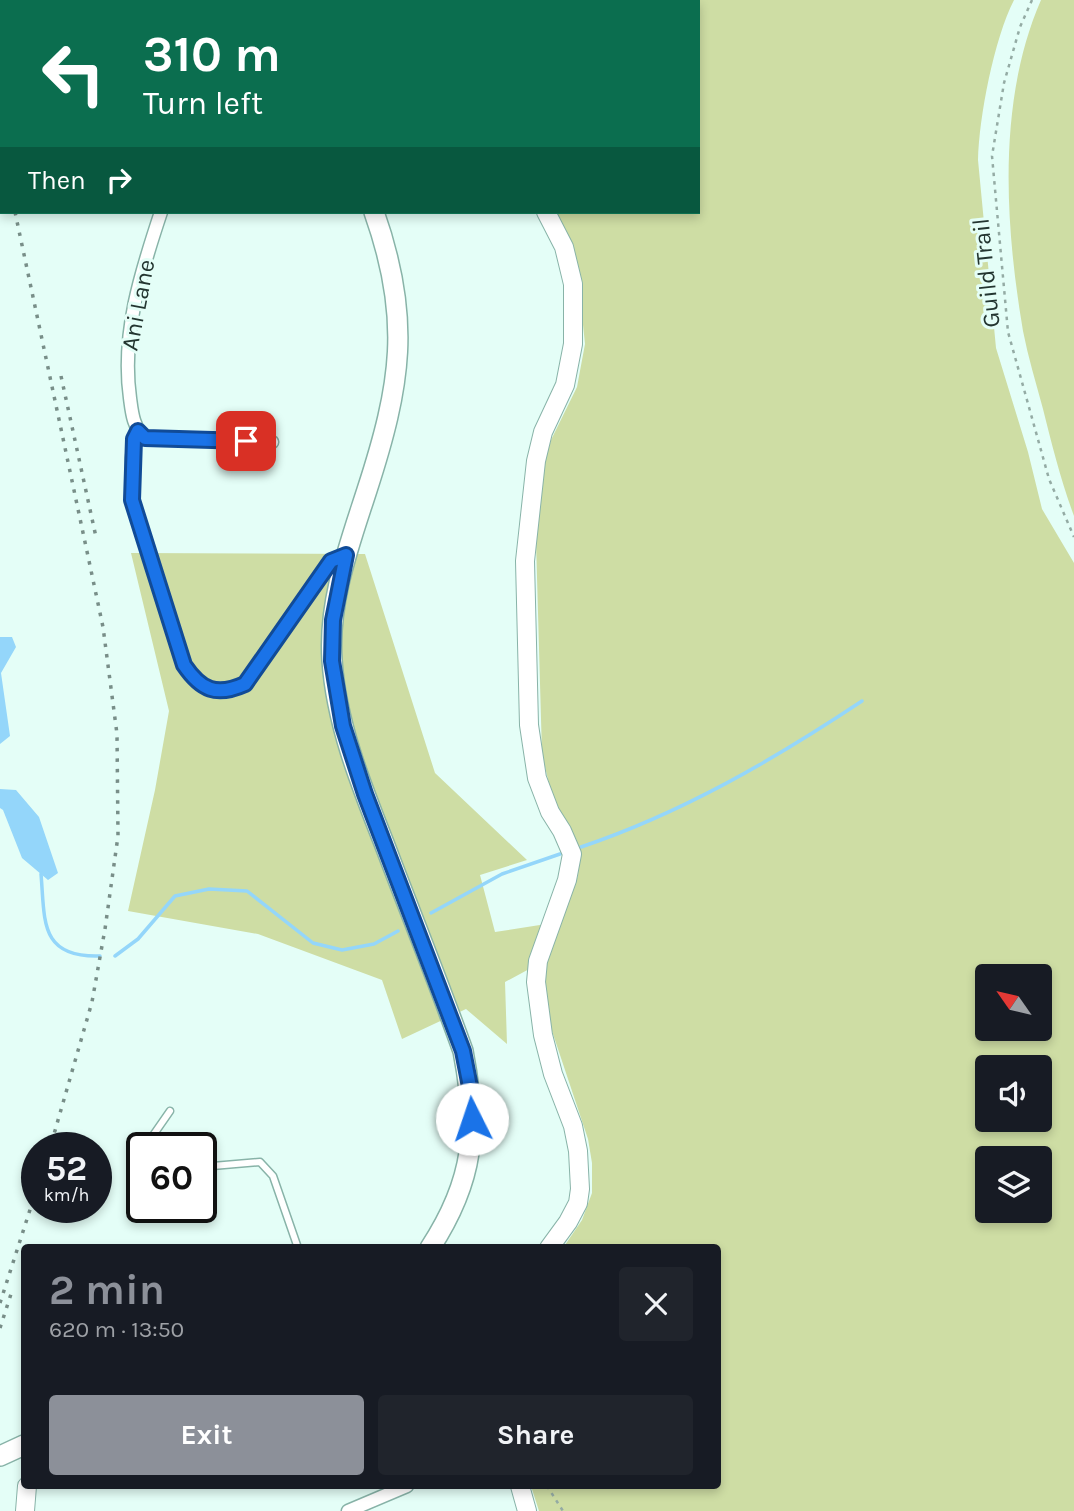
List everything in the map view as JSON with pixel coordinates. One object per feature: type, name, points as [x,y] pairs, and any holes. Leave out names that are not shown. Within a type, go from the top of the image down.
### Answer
[{"type":"main road","points":[[375,214],[384,240],[397,303],[398,365],[392,405],[346,555],[333,620],[332,661],[343,726],[365,794],[463,1051],[471,1092],[470,1149],[464,1178],[454,1205],[432,1244]]},
{"type":"main road","points":[[548,214],[564,247],[573,284],[573,344],[565,385],[543,432],[536,461],[525,561],[529,725],[537,778],[550,812],[572,855],[567,880],[538,961],[536,982],[543,1035],[575,1139],[580,1189],[578,1203],[552,1244]]},
{"type":"main road","points":[[0,1456],[21,1446]]},
{"type":"main road","points":[[25,1511],[27,1489]]},
{"type":"main road","points":[[521,1489],[527,1511]]},
{"type":"street","name":"Ani Lane","points":[[138,431],[129,390],[128,343],[144,264],[160,214]]},
{"type":"street","points":[[138,431],[145,438],[272,442]]},
{"type":"street","points":[[138,431],[132,458],[132,500],[184,665],[196,683],[212,690],[231,690],[245,684],[331,561],[346,555]]},
{"type":"street","points":[[348,1511],[400,1489]]},
{"type":"lane","points":[[154,1132],[170,1111]]},
{"type":"lane","points":[[217,1166],[260,1162],[273,1176],[297,1244]]},
{"type":"path","name":"Guild Trail","points":[[1032,0],[1020,27],[1004,83],[992,156],[1002,285],[1008,332],[1049,478],[1074,537]]},
{"type":"path","points":[[549,1489],[563,1511]]},
{"type":"green space","points":[[700,0],[1014,0],[1000,35],[989,78],[978,160],[996,348],[1028,452],[1042,509],[1074,563],[1074,1511],[539,1511],[532,1489],[721,1489],[721,1244],[566,1244],[582,1220],[592,1193],[592,1163],[588,1139],[543,997],[544,961],[505,982],[507,1044],[466,1009],[402,1039],[382,980],[258,934],[128,911],[155,790],[169,711],[131,553],[365,554],[435,773],[527,860],[480,875],[495,932],[559,922],[578,876],[579,858],[576,839],[554,805],[542,754],[536,542],[543,467],[551,440],[577,387],[585,344],[576,257],[558,214],[700,214]]},
{"type":"green space","points":[[1041,0],[1074,0],[1074,516],[1025,341],[1009,206],[1011,121],[1017,79]]},
{"type":"water","points":[[0,637],[12,637],[16,647],[1,673],[10,736],[0,744]]},
{"type":"water","points":[[0,789],[16,790],[39,817],[58,873],[48,880],[22,858],[0,808]]},
{"type":"waterway","points":[[581,847],[655,818],[726,783],[795,744],[862,701]]},
{"type":"waterway","points":[[431,913],[502,874],[560,854]]},
{"type":"waterway","points":[[44,873],[41,874],[43,907],[49,933],[56,943],[66,950],[80,955],[100,956]]},
{"type":"waterway","points":[[115,956],[138,939],[175,896],[209,889],[247,891],[313,943],[342,950],[374,944],[398,931]]},
{"type":"railway","points":[[15,214],[103,627],[117,734],[118,836],[105,929],[92,1002],[55,1132]]},
{"type":"railway","points":[[61,376],[96,537]]},
{"type":"railway","points":[[0,1303],[26,1223]]},
{"type":"railway","points":[[0,1328],[11,1294]]},
{"type":"route","points":[[246,441],[145,438],[138,431],[134,439],[132,500],[184,665],[196,683],[212,690],[231,690],[245,684],[331,561],[346,555],[333,620],[332,661],[343,726],[365,794],[463,1051],[471,1092],[472,1119]]}]
